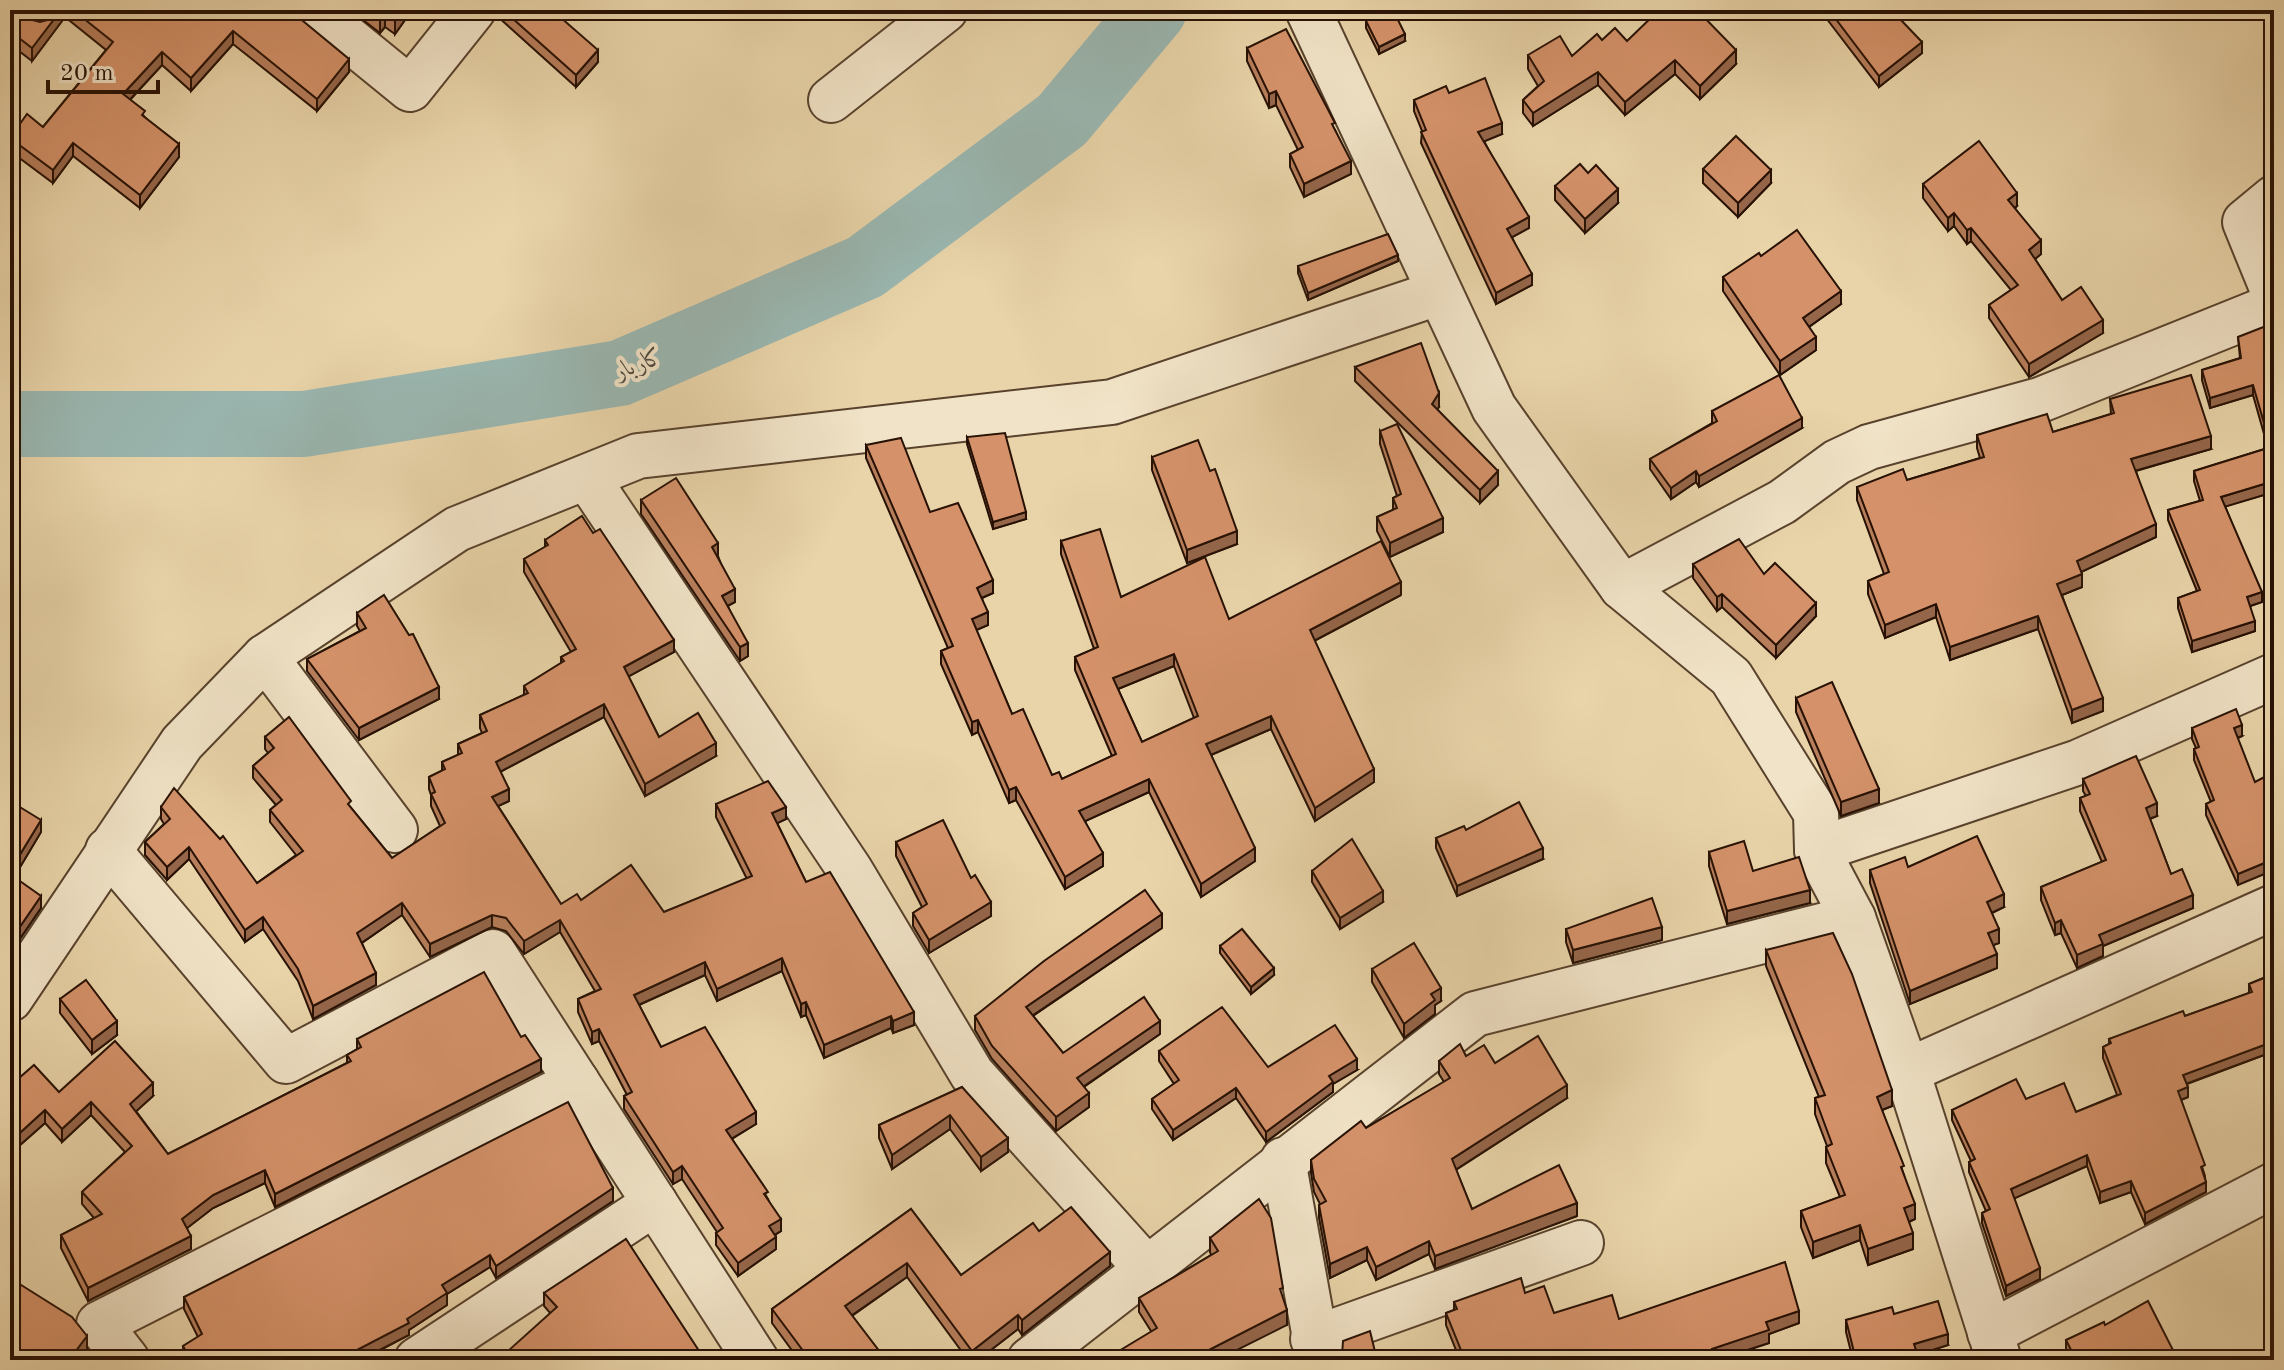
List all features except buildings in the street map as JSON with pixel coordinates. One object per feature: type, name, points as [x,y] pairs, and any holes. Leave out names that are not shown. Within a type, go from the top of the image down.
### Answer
[{"type":"street","points":[[313,10],[410,89],[473,10]]},
{"type":"street","points":[[831,100],[945,10]]},
{"type":"street","points":[[1308,10],[1494,408],[1622,587],[1731,677],[1816,813],[1817,850],[1853,918],[1907,1071],[1994,1347],[2274,1185]]},
{"type":"street","points":[[2274,198],[2245,222],[2274,293]]},
{"type":"street","points":[[10,999],[182,743],[265,657],[457,529],[588,479],[638,456],[1112,402],[1438,293]]},
{"type":"street","points":[[1622,587],[1782,502],[1837,462],[1869,447],[2040,400],[2274,306]]},
{"type":"street","points":[[588,479],[850,870],[972,1074],[1147,1269]]},
{"type":"street","points":[[265,657],[395,830]]},
{"type":"street","points":[[1817,850],[2079,762],[2274,676]]},
{"type":"street","points":[[108,850],[286,1061],[493,952],[756,1360]]},
{"type":"street","points":[[1907,1071],[2274,907]]},
{"type":"street","points":[[1031,1360],[1283,1160],[1475,1014],[1853,918]]},
{"type":"street","points":[[127,1360],[99,1324],[577,1082]]},
{"type":"street","points":[[1283,1160],[1316,1349],[1581,1243]]},
{"type":"street","points":[[417,1360],[655,1203]]},
{"type":"waterway","name":"کاربار","points":[[10,424],[304,424],[620,373],[865,267],[1062,120],[1154,10]]}]
